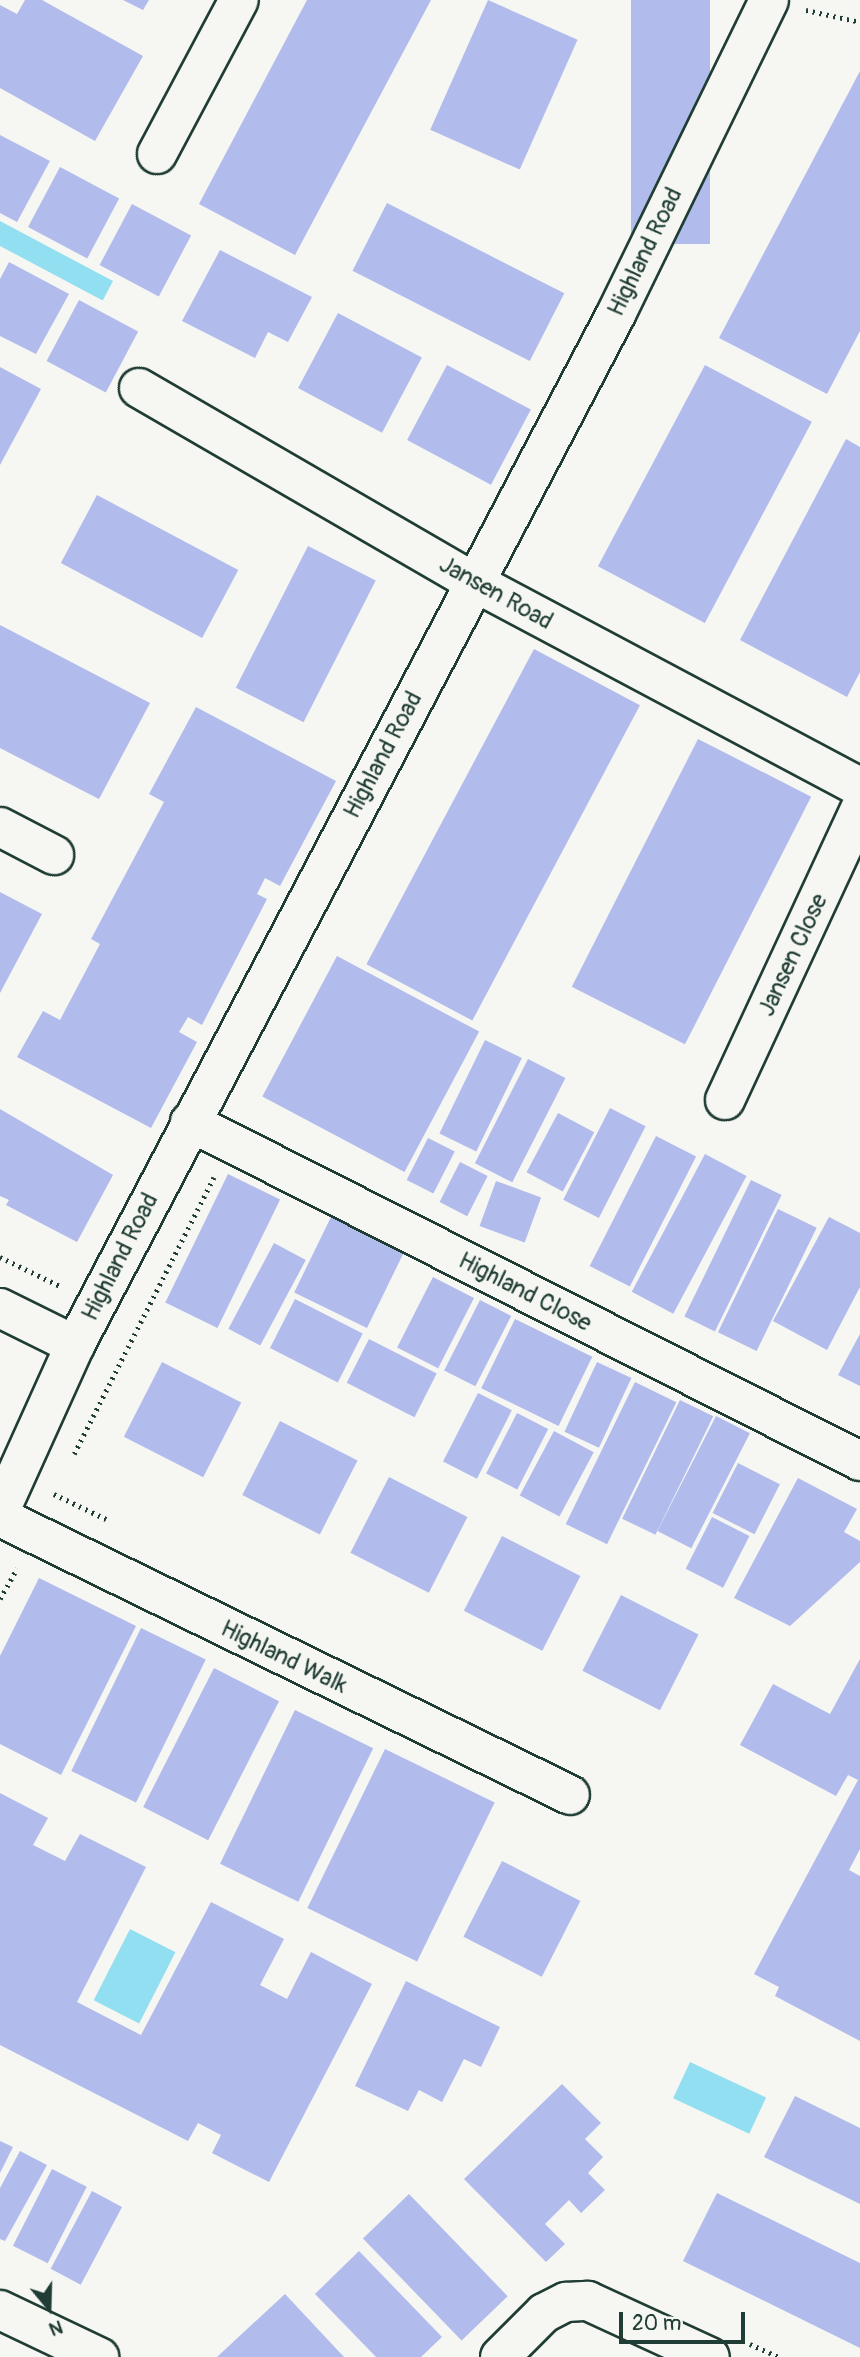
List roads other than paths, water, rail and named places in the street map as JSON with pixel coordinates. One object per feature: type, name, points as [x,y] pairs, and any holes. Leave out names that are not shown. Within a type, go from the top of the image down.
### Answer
[{"type":"street","points":[[157,154],[239,0]]},
{"type":"street","name":"Highland Road","points":[[0,1511],[75,1345],[616,314],[769,0]]},
{"type":"street","name":"Jansen Road","points":[[139,388],[474,582],[860,787]]},
{"type":"street","name":"Jansen Close","points":[[725,1101],[860,809]]},
{"type":"street","points":[[0,827],[54,855]]},
{"type":"street","name":"Highland Close","points":[[190,1122],[860,1461]]},
{"type":"street","points":[[0,1308],[75,1345]]},
{"type":"street","name":"Highland Walk","points":[[0,1517],[570,1795]]},
{"type":"street","points":[[500,2357],[544,2313],[566,2301],[588,2301],[710,2357]]},
{"type":"street","points":[[0,2310],[99,2357]]},
{"type":"water","points":[[0,221],[113,281],[103,301],[0,246]]},
{"type":"water","points":[[130,1929],[175,1952],[139,2023],[94,2000]]},
{"type":"water","points":[[690,2062],[766,2097],[749,2134],[673,2098]]}]
